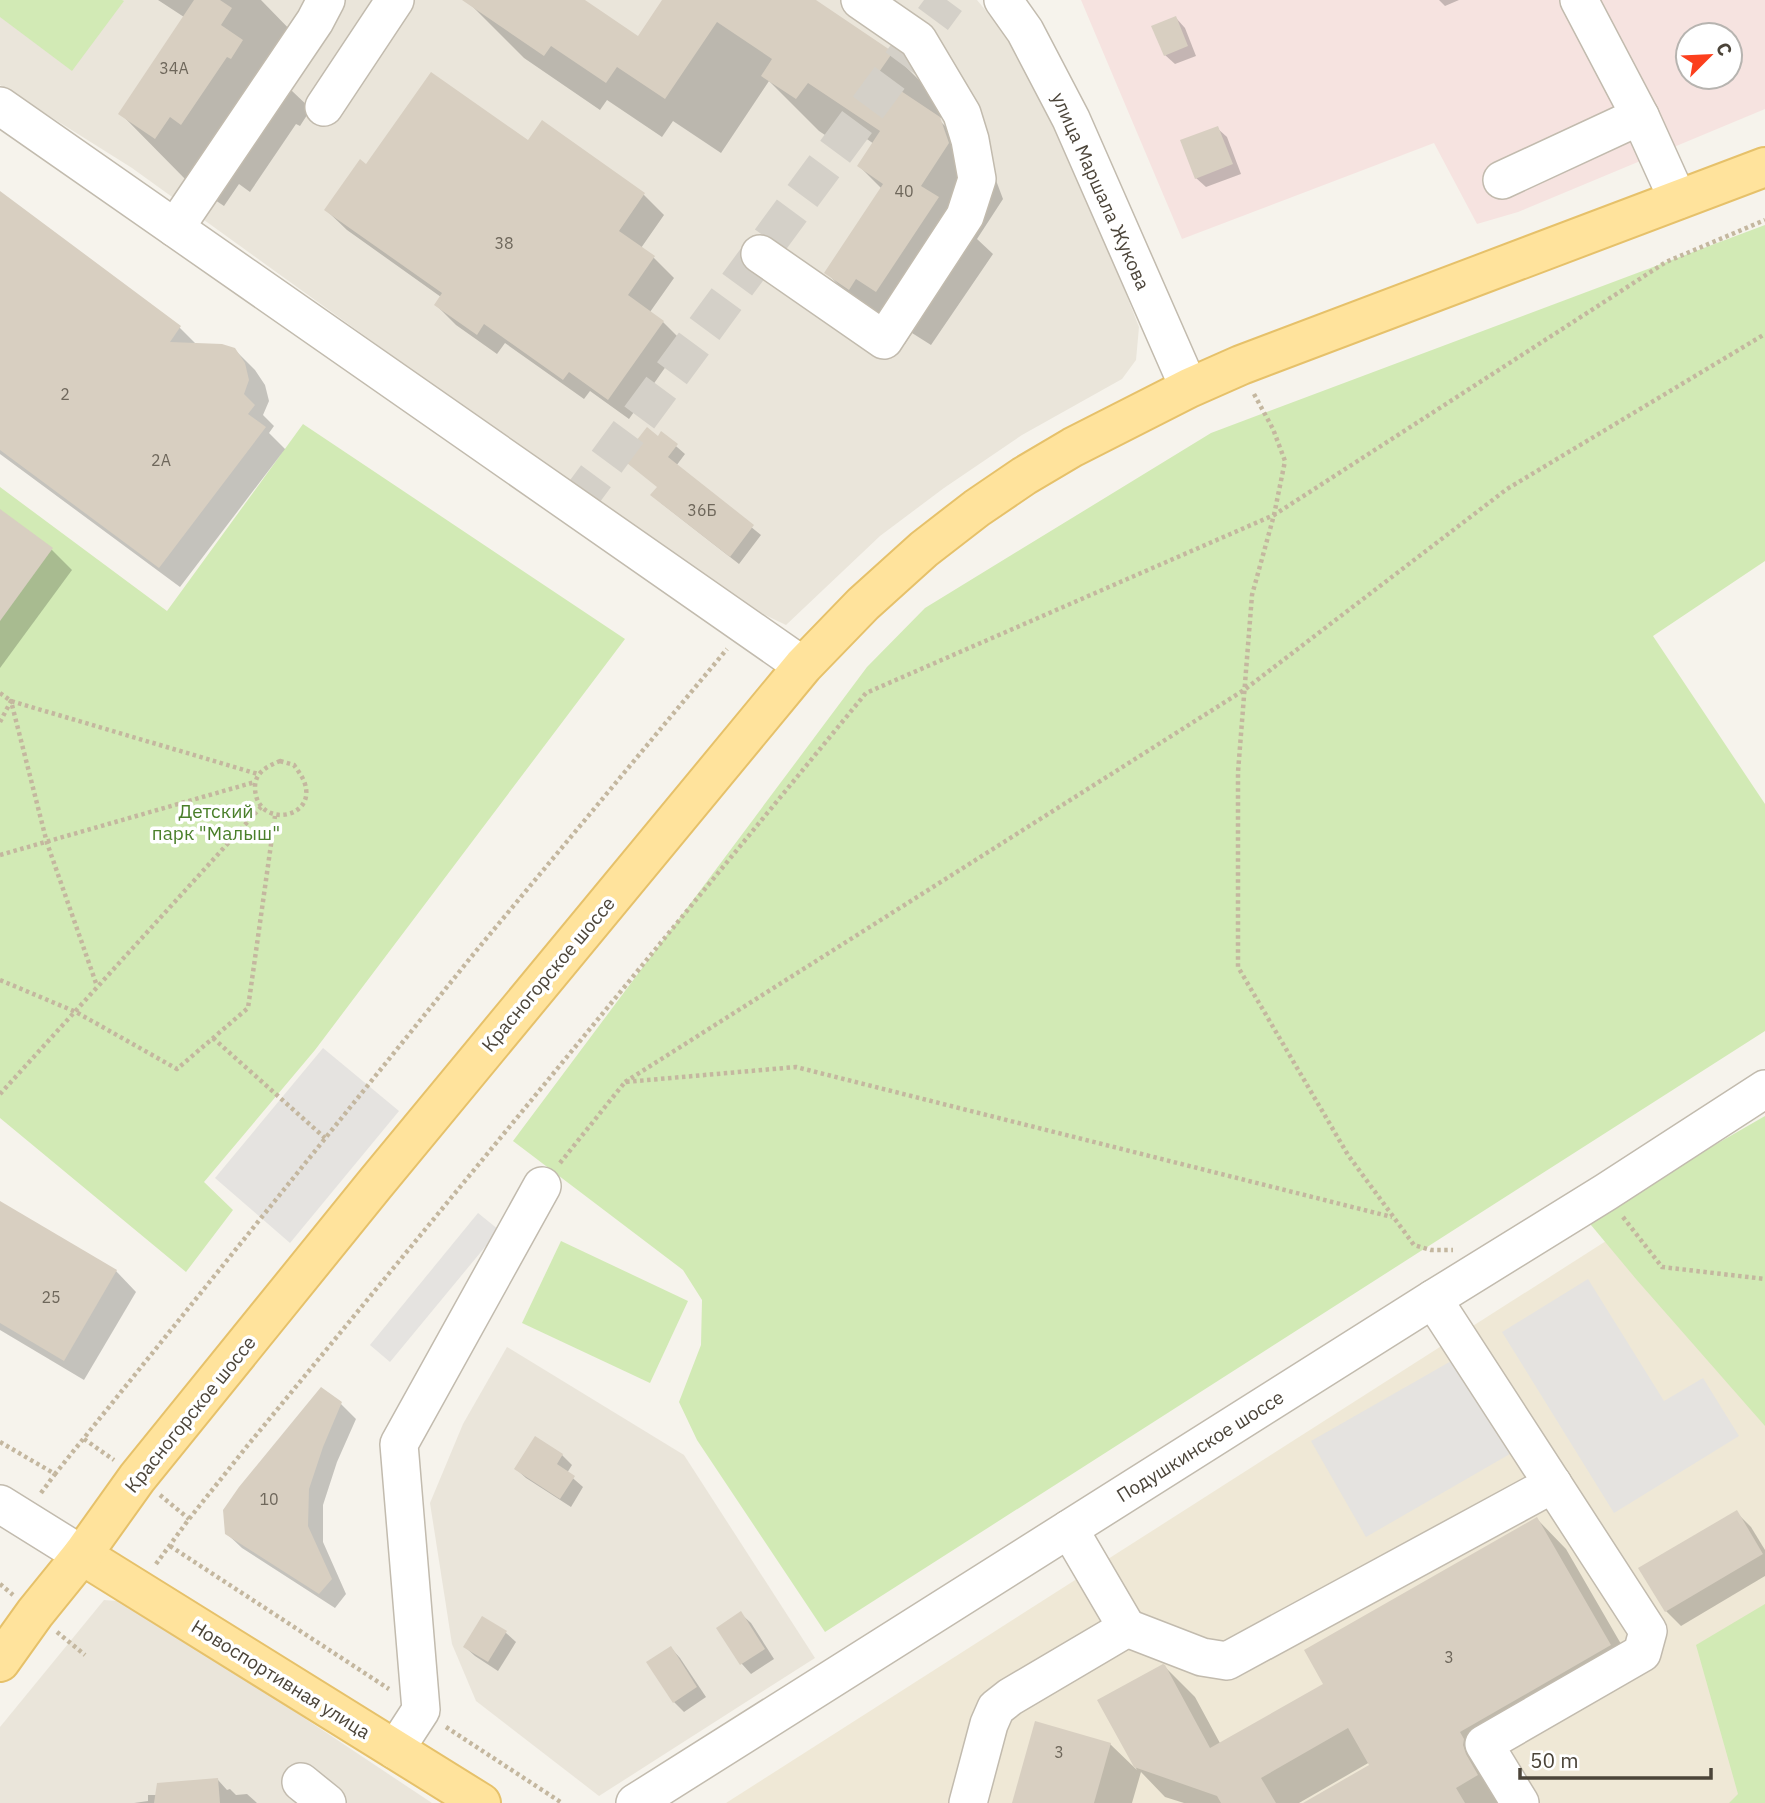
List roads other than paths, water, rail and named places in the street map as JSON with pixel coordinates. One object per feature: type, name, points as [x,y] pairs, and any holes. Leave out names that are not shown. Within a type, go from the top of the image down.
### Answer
[{"type":"main road","name":"Красногорское шоссе","points":[[0,1662],[137,1478],[803,666],[863,604],[925,549],[977,508],[1024,476],[1189,388],[1241,365],[1765,167]]},
{"type":"main road","name":"Новоспортивная улица","points":[[82,1555],[481,1803]]},
{"type":"street","points":[[175,228],[315,21],[326,0]]},
{"type":"street","points":[[324,107],[395,0]]},
{"type":"street","points":[[760,254],[884,340],[965,216],[978,178],[962,114],[918,40],[860,0]]},
{"type":"street","name":"улица Маршала Жукова","points":[[1003,0],[1025,31],[1071,119],[1189,388]]},
{"type":"street","points":[[1579,0],[1640,116],[1678,200]]},
{"type":"street","points":[[0,106],[803,666]]},
{"type":"street","points":[[1502,180],[1640,116]]},
{"type":"street","name":"Подушкинское шоссе","points":[[635,1803],[1606,1192],[1765,1089]]},
{"type":"street","points":[[395,1750],[421,1710],[400,1444],[542,1186]]},
{"type":"street","points":[[1433,1299],[1648,1631],[1642,1653],[1484,1744],[1520,1803]]},
{"type":"street","points":[[1069,1529],[1127,1628],[1202,1657],[1227,1661],[1553,1484]]},
{"type":"street","points":[[0,1504],[82,1555]]},
{"type":"street","points":[[968,1803],[989,1724],[996,1709],[1010,1697],[1127,1628]]},
{"type":"tunnel","points":[[574,506],[947,0]]},
{"type":"park label","name":"Детский парк \"Малыш\"","points":[[216,822]]}]
